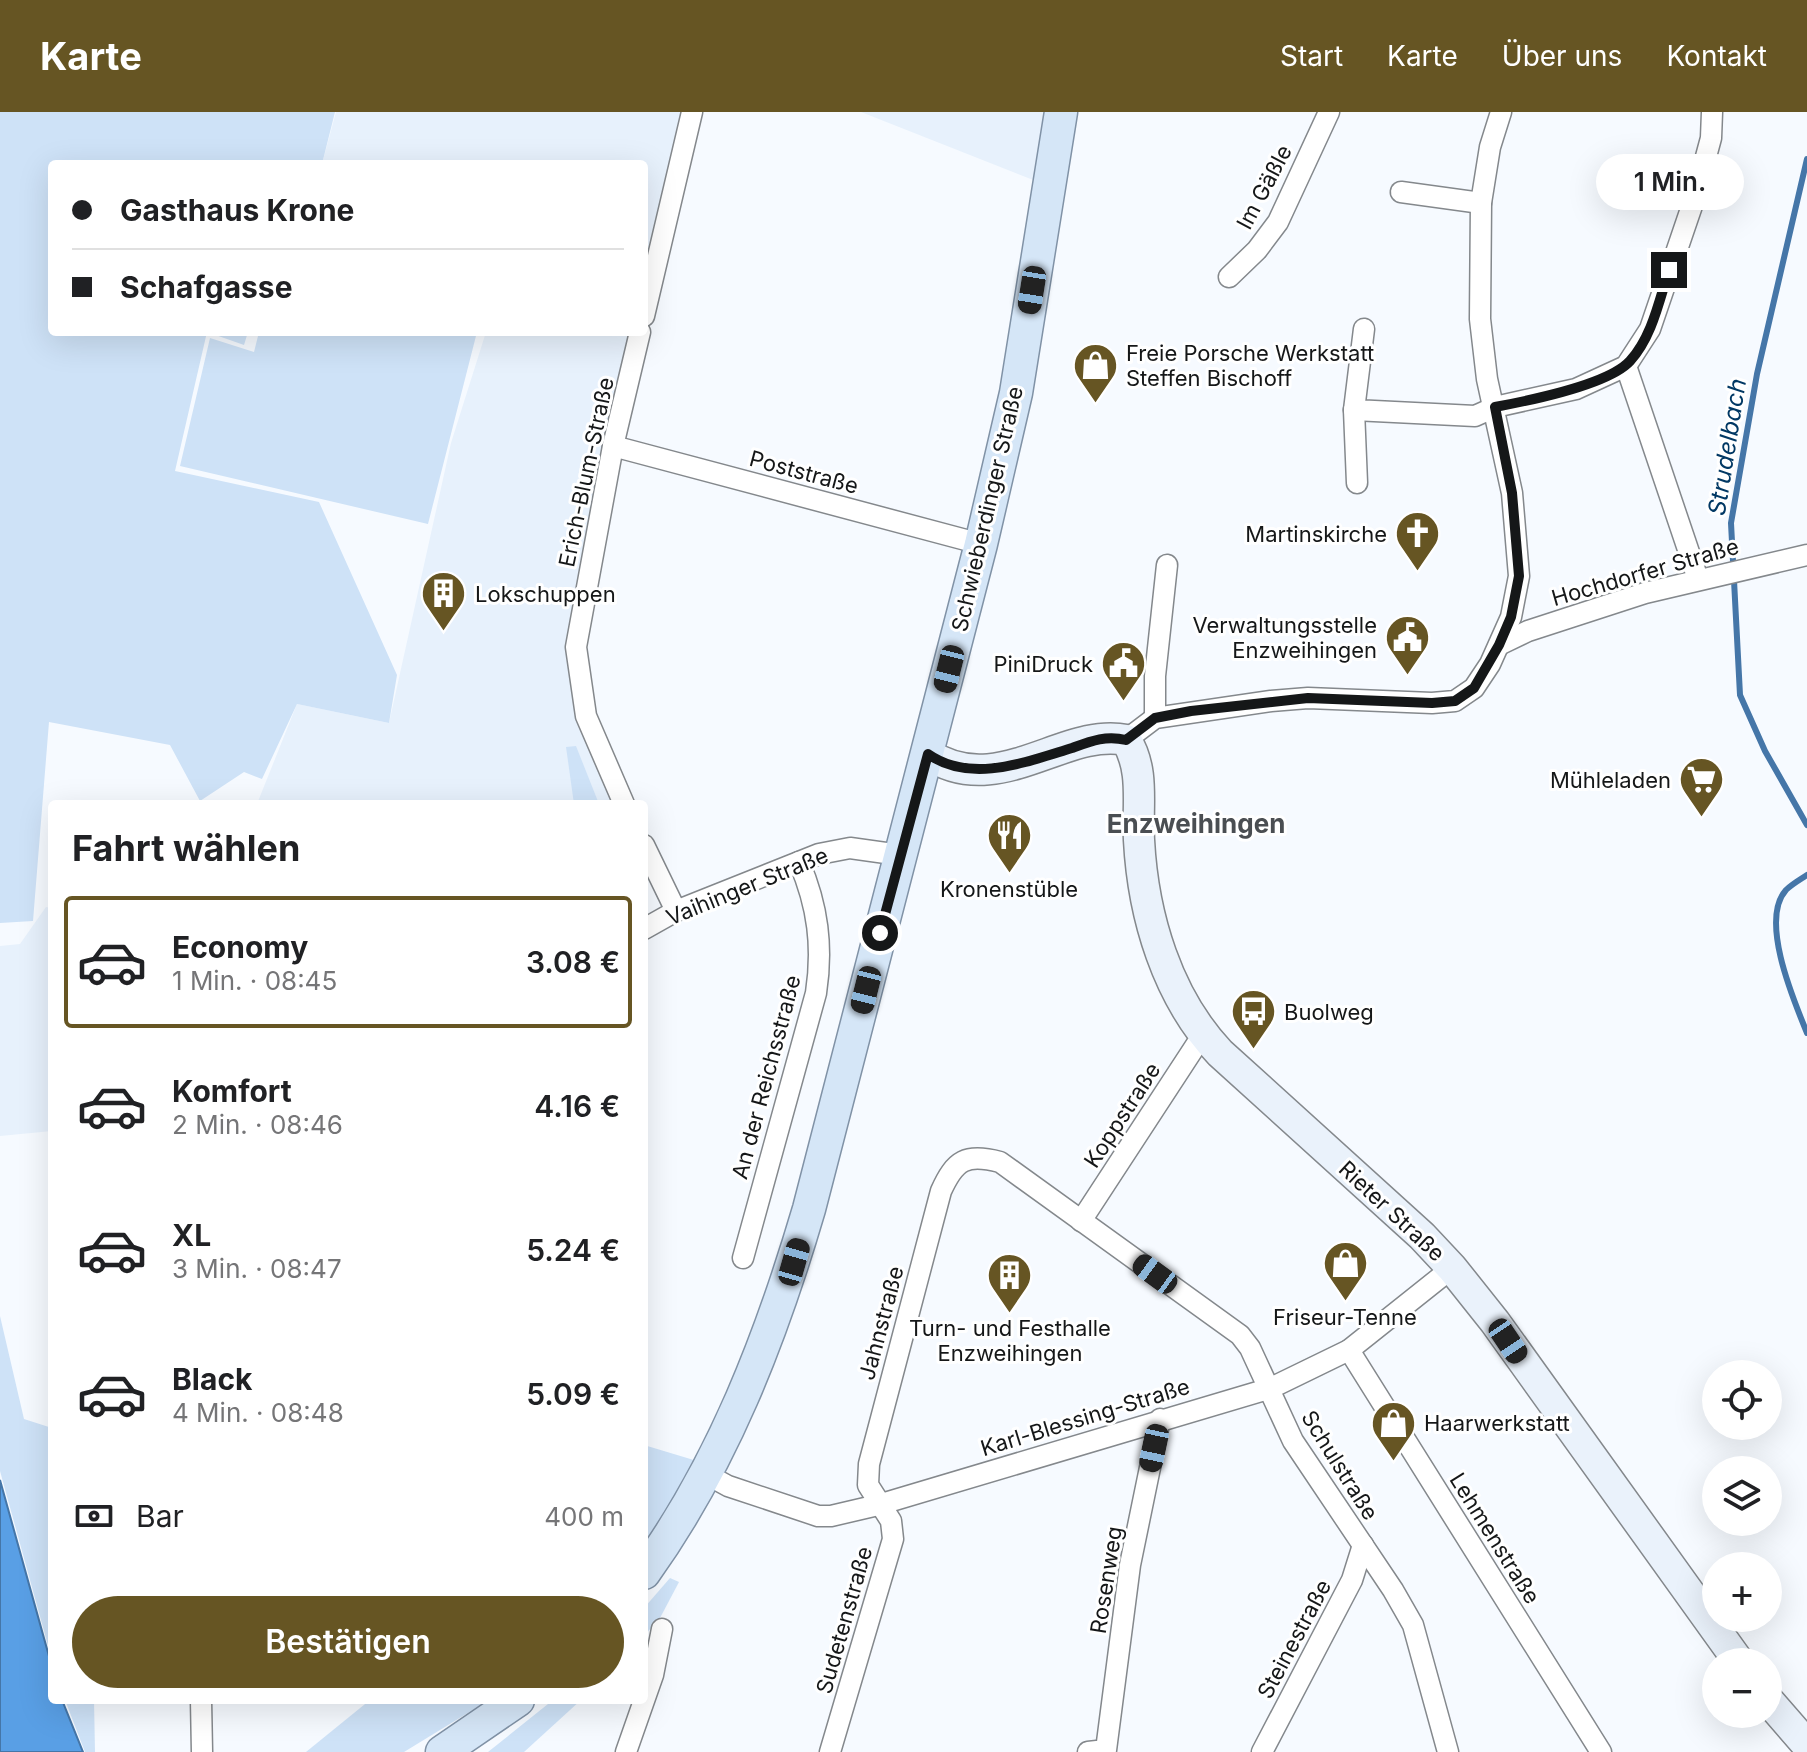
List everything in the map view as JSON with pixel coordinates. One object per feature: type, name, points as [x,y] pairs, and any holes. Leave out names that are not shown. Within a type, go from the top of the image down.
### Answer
[{"type":"main road","name":"Schwieberdinger Straße","points":[[648,1567],[706,1474],[747,1391],[794,1262],[981,544],[1016,393],[1061,112]]},
{"type":"main road","points":[[442,1752],[512,1704]]},
{"type":"street","points":[[648,299],[692,112]]},
{"type":"street","name":"Im Gäßle","points":[[1229,277],[1257,250],[1278,222],[1329,112]]},
{"type":"street","points":[[928,754],[954,768],[982,769],[1017,764],[1102,738],[1126,740],[1155,718],[1308,698],[1455,701],[1474,688],[1511,617],[1519,576],[1512,493],[1487,379],[1480,319],[1481,203],[1490,147],[1501,112]]},
{"type":"street","points":[[1354,410],[1475,416],[1495,407],[1576,389],[1626,366],[1650,329],[1696,194],[1711,138],[1712,112]]},
{"type":"street","points":[[1401,192],[1481,203]]},
{"type":"street","points":[[1357,483],[1354,410],[1364,329]]},
{"type":"street","name":"Erich-Blum-Straße","points":[[622,800],[586,716],[576,647],[613,446],[639,336]]},
{"type":"street","points":[[1626,366],[1698,579]]},
{"type":"street","name":"Poststraße","points":[[613,446],[981,544]]},
{"type":"street","name":"Hochdorfer Straße","points":[[1499,645],[1528,631],[1698,579],[1807,555]]},
{"type":"street","points":[[1155,718],[1155,676],[1167,565]]},
{"type":"street","name":"Rieter Straße","points":[[1126,740],[1139,764],[1139,840],[1151,915],[1175,989],[1190,1017],[1205,1037],[1452,1268],[1495,1322],[1729,1648]]},
{"type":"street","name":"Vaihinger Straße","points":[[648,927],[676,911],[819,854],[850,848],[900,855]]},
{"type":"street","points":[[648,853],[676,911]]},
{"type":"street","name":"An der Reichsstraße","points":[[743,1258],[816,993],[818,926],[808,882],[799,862]]},
{"type":"street","name":"Koppstraße","points":[[1081,1221],[1196,1045],[1205,1037]]},
{"type":"street","name":"Schulstraße","points":[[963,1159],[982,1157],[1000,1162],[1240,1335],[1271,1388],[1289,1434],[1413,1625],[1448,1752]]},
{"type":"street","name":"Jahnstraße","points":[[878,1505],[868,1485],[869,1464],[941,1191],[949,1173],[963,1159]]},
{"type":"street","name":"Karl-Blessing-Straße","points":[[706,1474],[728,1486],[818,1516],[878,1505],[1271,1388],[1349,1350],[1452,1268]]},
{"type":"street","name":"Lehmenstraße","points":[[1349,1350],[1601,1752]]},
{"type":"street","name":"Rosenweg","points":[[1100,1751],[1130,1565],[1160,1419]]},
{"type":"street","name":"Sudetenstraße","points":[[830,1752],[893,1539],[891,1521],[878,1505]]},
{"type":"street","name":"Steinestraße","points":[[1262,1752],[1352,1580],[1363,1545]]},
{"type":"street","points":[[648,1689],[662,1629]]},
{"type":"street","points":[[201,1704],[202,1752]]},
{"type":"street","points":[[626,1752],[643,1704]]},
{"type":"street","points":[[1782,1716],[1807,1745]]},
{"type":"shaded area","points":[[0,112],[335,112],[323,160],[48,160],[48,336],[206,336],[175,471],[319,502],[397,675],[389,723],[297,704],[262,779],[244,772],[199,800],[170,745],[49,722],[33,921],[0,923]]},
{"type":"shaded area","points":[[336,112],[686,112],[648,273],[648,160],[323,160]]},
{"type":"shaded area","points":[[861,112],[1056,112],[1046,185]]},
{"type":"shaded area","points":[[218,336],[247,336],[244,345]]},
{"type":"shaded area","points":[[258,336],[476,336],[428,524],[180,466],[210,338],[254,352]]},
{"type":"shaded area","points":[[485,336],[633,336],[571,647],[620,800],[259,800],[297,704],[389,723],[451,443]]},
{"type":"shaded area","points":[[576,746],[597,800],[573,800],[566,747]]},
{"type":"shaded area","points":[[48,907],[48,1131],[0,1136],[0,946],[20,944]]},
{"type":"shaded area","points":[[0,1316],[24,1419],[48,1427],[48,1645],[0,1471]]},
{"type":"shaded area","points":[[648,1446],[697,1461],[648,1541]]},
{"type":"shaded area","points":[[670,1578],[679,1582],[660,1618],[648,1632],[648,1603]]},
{"type":"shaded area","points":[[67,1704],[94,1704],[95,1752],[85,1752]]},
{"type":"shaded area","points":[[365,1704],[482,1704],[404,1752],[306,1752]]},
{"type":"shaded area","points":[[548,1704],[577,1704],[524,1752],[488,1752]]},
{"type":"water","points":[[0,1480],[48,1653],[48,1704],[64,1704],[83,1752],[0,1752]]},
{"type":"waterway","name":"Strudelbach","points":[[1807,159],[1757,374],[1731,523],[1740,695],[1765,751],[1807,825]]},
{"type":"waterway","points":[[1807,875],[1786,890],[1779,903],[1776,920],[1782,961],[1807,1033]]},
{"type":"place","name":"Freie Porsche Werkstatt Steffen Bischoff","points":[[1095,405]]},
{"type":"place","name":"Martinskirche","points":[[1418,573]]},
{"type":"place","name":"Lokschuppen","points":[[444,633]]},
{"type":"place","name":"Verwaltungsstelle Enzweihingen","points":[[1408,677]]},
{"type":"place","name":"PiniDruck","points":[[1124,703]]},
{"type":"place","name":"Mühleladen","points":[[1702,819]]},
{"type":"place","name":"Kronenstüble","points":[[1009,875]]},
{"type":"place","name":"Buolweg","points":[[1253,1051]]},
{"type":"place","name":"Friseur-Tenne","points":[[1345,1303]]},
{"type":"place","name":"Turn- und Festhalle Enzweihingen","points":[[1010,1314]]},
{"type":"place","name":"Haarwerkstatt","points":[[1393,1462]]},
{"type":"district","name":"Enzweihingen","points":[[1196,823]]},
{"type":"route","points":[[880,933],[928,754],[954,768],[992,768],[1017,764],[1102,738],[1126,740],[1155,718],[1191,711],[1308,698],[1432,703],[1455,701],[1474,688],[1490,664],[1511,617],[1519,576],[1512,493],[1495,407],[1576,389],[1626,366],[1650,329],[1669,270]]}]
